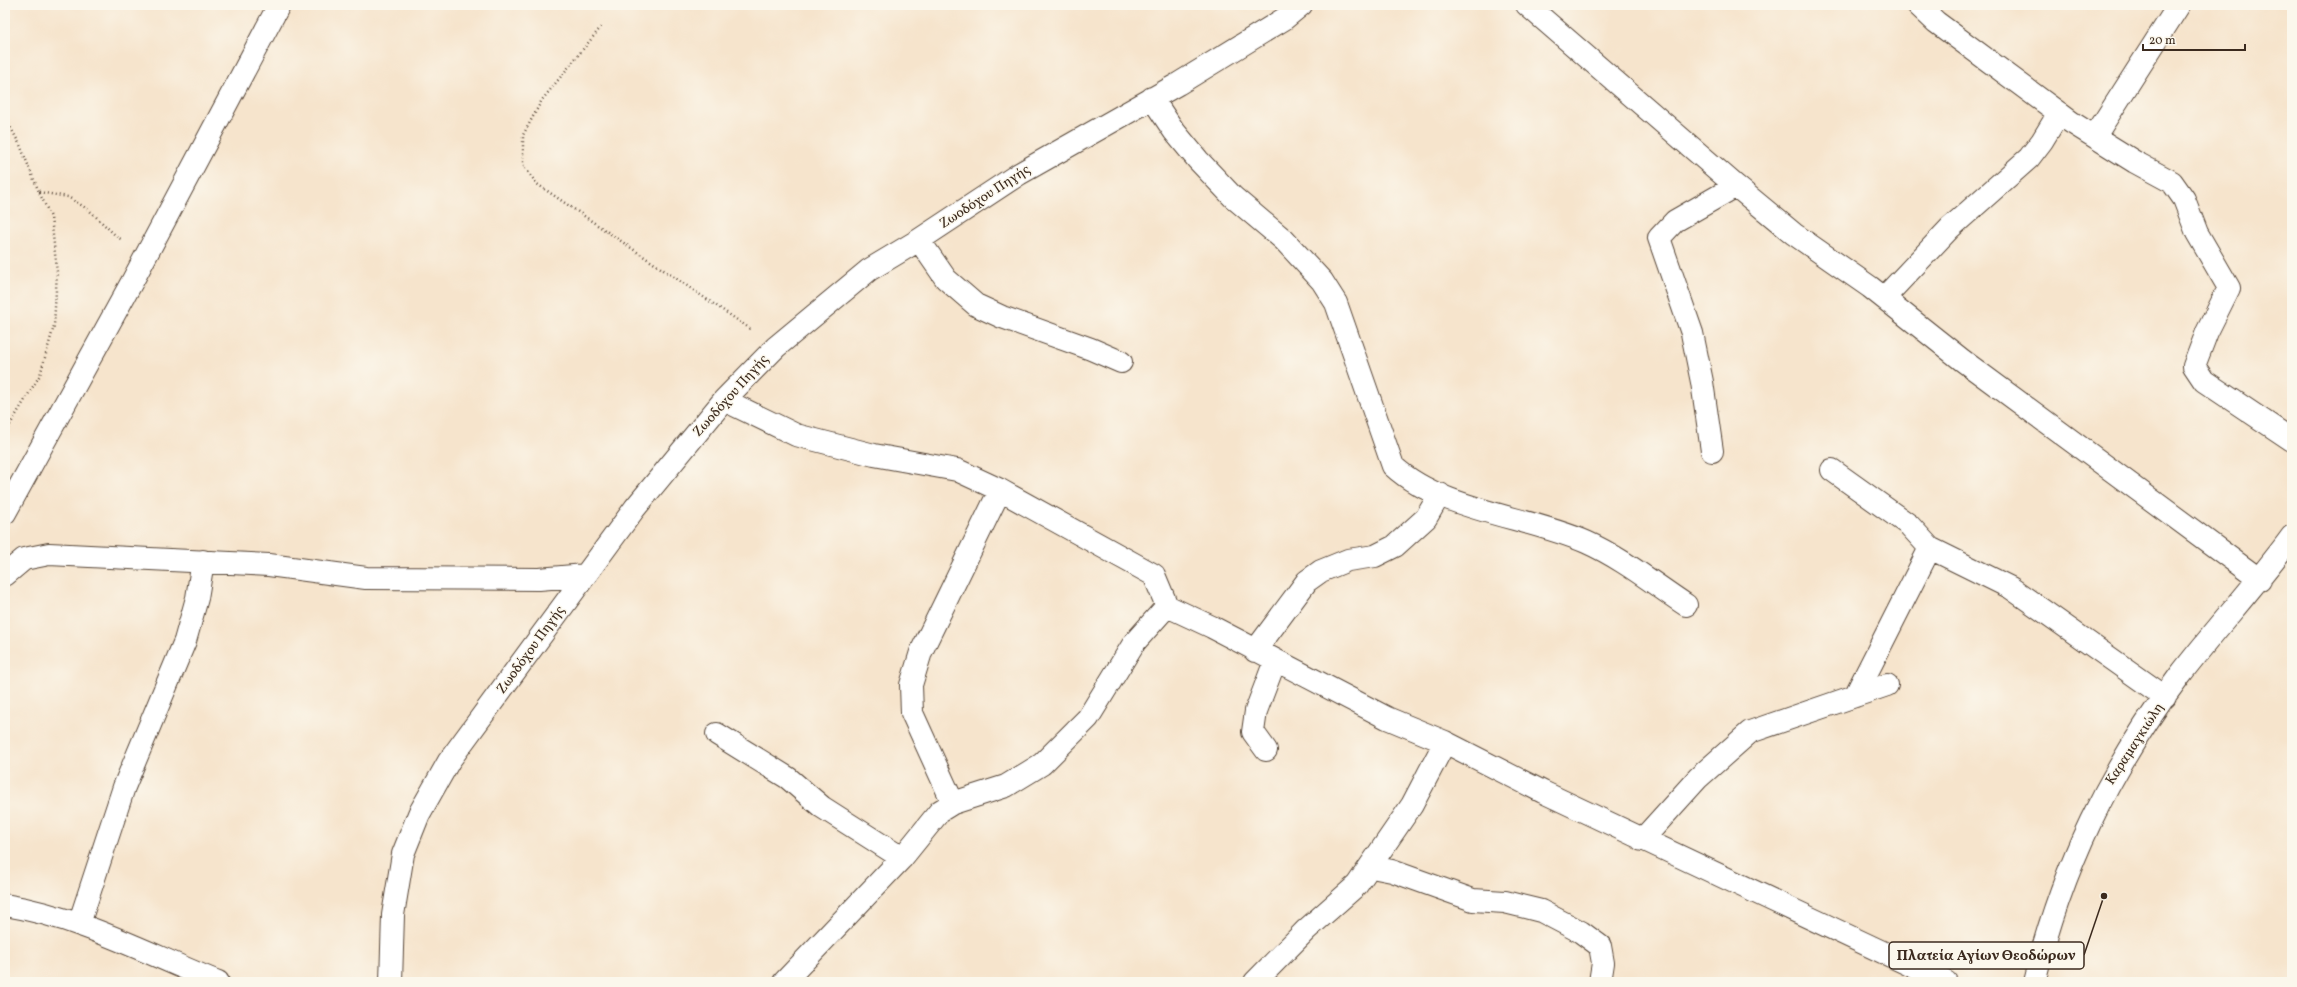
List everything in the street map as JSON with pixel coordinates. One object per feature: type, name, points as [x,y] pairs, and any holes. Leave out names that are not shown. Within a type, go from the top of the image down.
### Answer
[{"type":"street","points":[[5,513],[279,5]]},
{"type":"street","name":"Ζωοδόχου Πηγής","points":[[391,982],[393,915],[403,854],[419,814],[449,761],[634,508],[724,400],[776,347],[869,270],[919,240],[1019,174],[1178,84],[1271,27],[1301,5]]},
{"type":"street","points":[[1527,5],[1736,186],[1794,234],[1884,298],[1962,360],[2260,580]]},
{"type":"street","points":[[1918,5],[1936,22],[2059,113],[2135,162],[2172,182],[2184,199],[2197,233],[2229,288],[2207,332],[2194,366],[2204,381],[2292,440]]},
{"type":"street","points":[[2095,136],[2180,5]]},
{"type":"street","points":[[1152,98],[1174,131],[1233,197],[1284,240],[1322,281],[1336,303],[1394,466],[1408,479],[1440,494],[1586,542],[1626,565],[1686,605]]},
{"type":"street","points":[[1884,298],[1950,228],[2029,158],[2042,141],[2059,113]]},
{"type":"street","points":[[1712,451],[1702,382],[1692,333],[1659,238],[1675,221],[1736,186]]},
{"type":"street","points":[[919,240],[946,279],[976,305],[1002,317],[1091,349],[1121,362]]},
{"type":"street","points":[[724,400],[796,435],[874,455],[957,470],[1000,490],[1154,574],[1166,606],[1387,718],[1445,742],[1642,840],[1946,982]]},
{"type":"street","points":[[1832,470],[1909,525],[1930,548],[2011,588],[2165,697]]},
{"type":"street","points":[[953,803],[912,713],[911,686],[921,652],[1000,490]]},
{"type":"street","points":[[1256,651],[1307,581],[1322,571],[1348,560],[1375,556],[1395,546],[1426,518],[1440,494]]},
{"type":"street","name":"Καραμαγκιώλη","points":[[2034,982],[2041,954],[2072,862],[2099,801],[2128,750],[2180,675],[2260,580],[2292,536]]},
{"type":"street","points":[[1855,696],[1930,548]]},
{"type":"street","points":[[5,575],[24,559],[49,554],[269,565],[366,578],[539,580],[585,575]]},
{"type":"street","points":[[79,924],[124,786],[185,641],[197,598],[203,561]]},
{"type":"street","points":[[784,982],[902,858],[940,811],[953,803],[1006,786],[1042,764],[1088,718],[1134,643],[1166,606]]},
{"type":"street","points":[[1266,750],[1253,732],[1256,711],[1275,661]]},
{"type":"street","points":[[1642,840],[1698,778],[1750,732],[1887,686]]},
{"type":"street","points":[[717,734],[788,778],[822,807],[902,858]]},
{"type":"street","points":[[1255,982],[1306,930],[1357,885],[1372,867],[1412,806],[1445,742]]},
{"type":"street","points":[[1372,867],[1392,870],[1473,900],[1505,902],[1541,910],[1581,932],[1600,946],[1603,963],[1600,982]]},
{"type":"street","points":[[5,905],[39,911],[79,924],[218,982]]},
{"type":"path","points":[[601,27],[542,100],[523,135],[523,165],[537,184],[776,347]]},
{"type":"path","points":[[5,117],[20,145],[51,217],[57,272],[54,326],[40,375],[5,433]]},
{"type":"path","points":[[39,192],[68,197],[89,210],[117,237],[148,249]]},
{"type":"place","name":"Πλατεία Αγίων Θεοδώρων","points":[[2104,896]]}]
